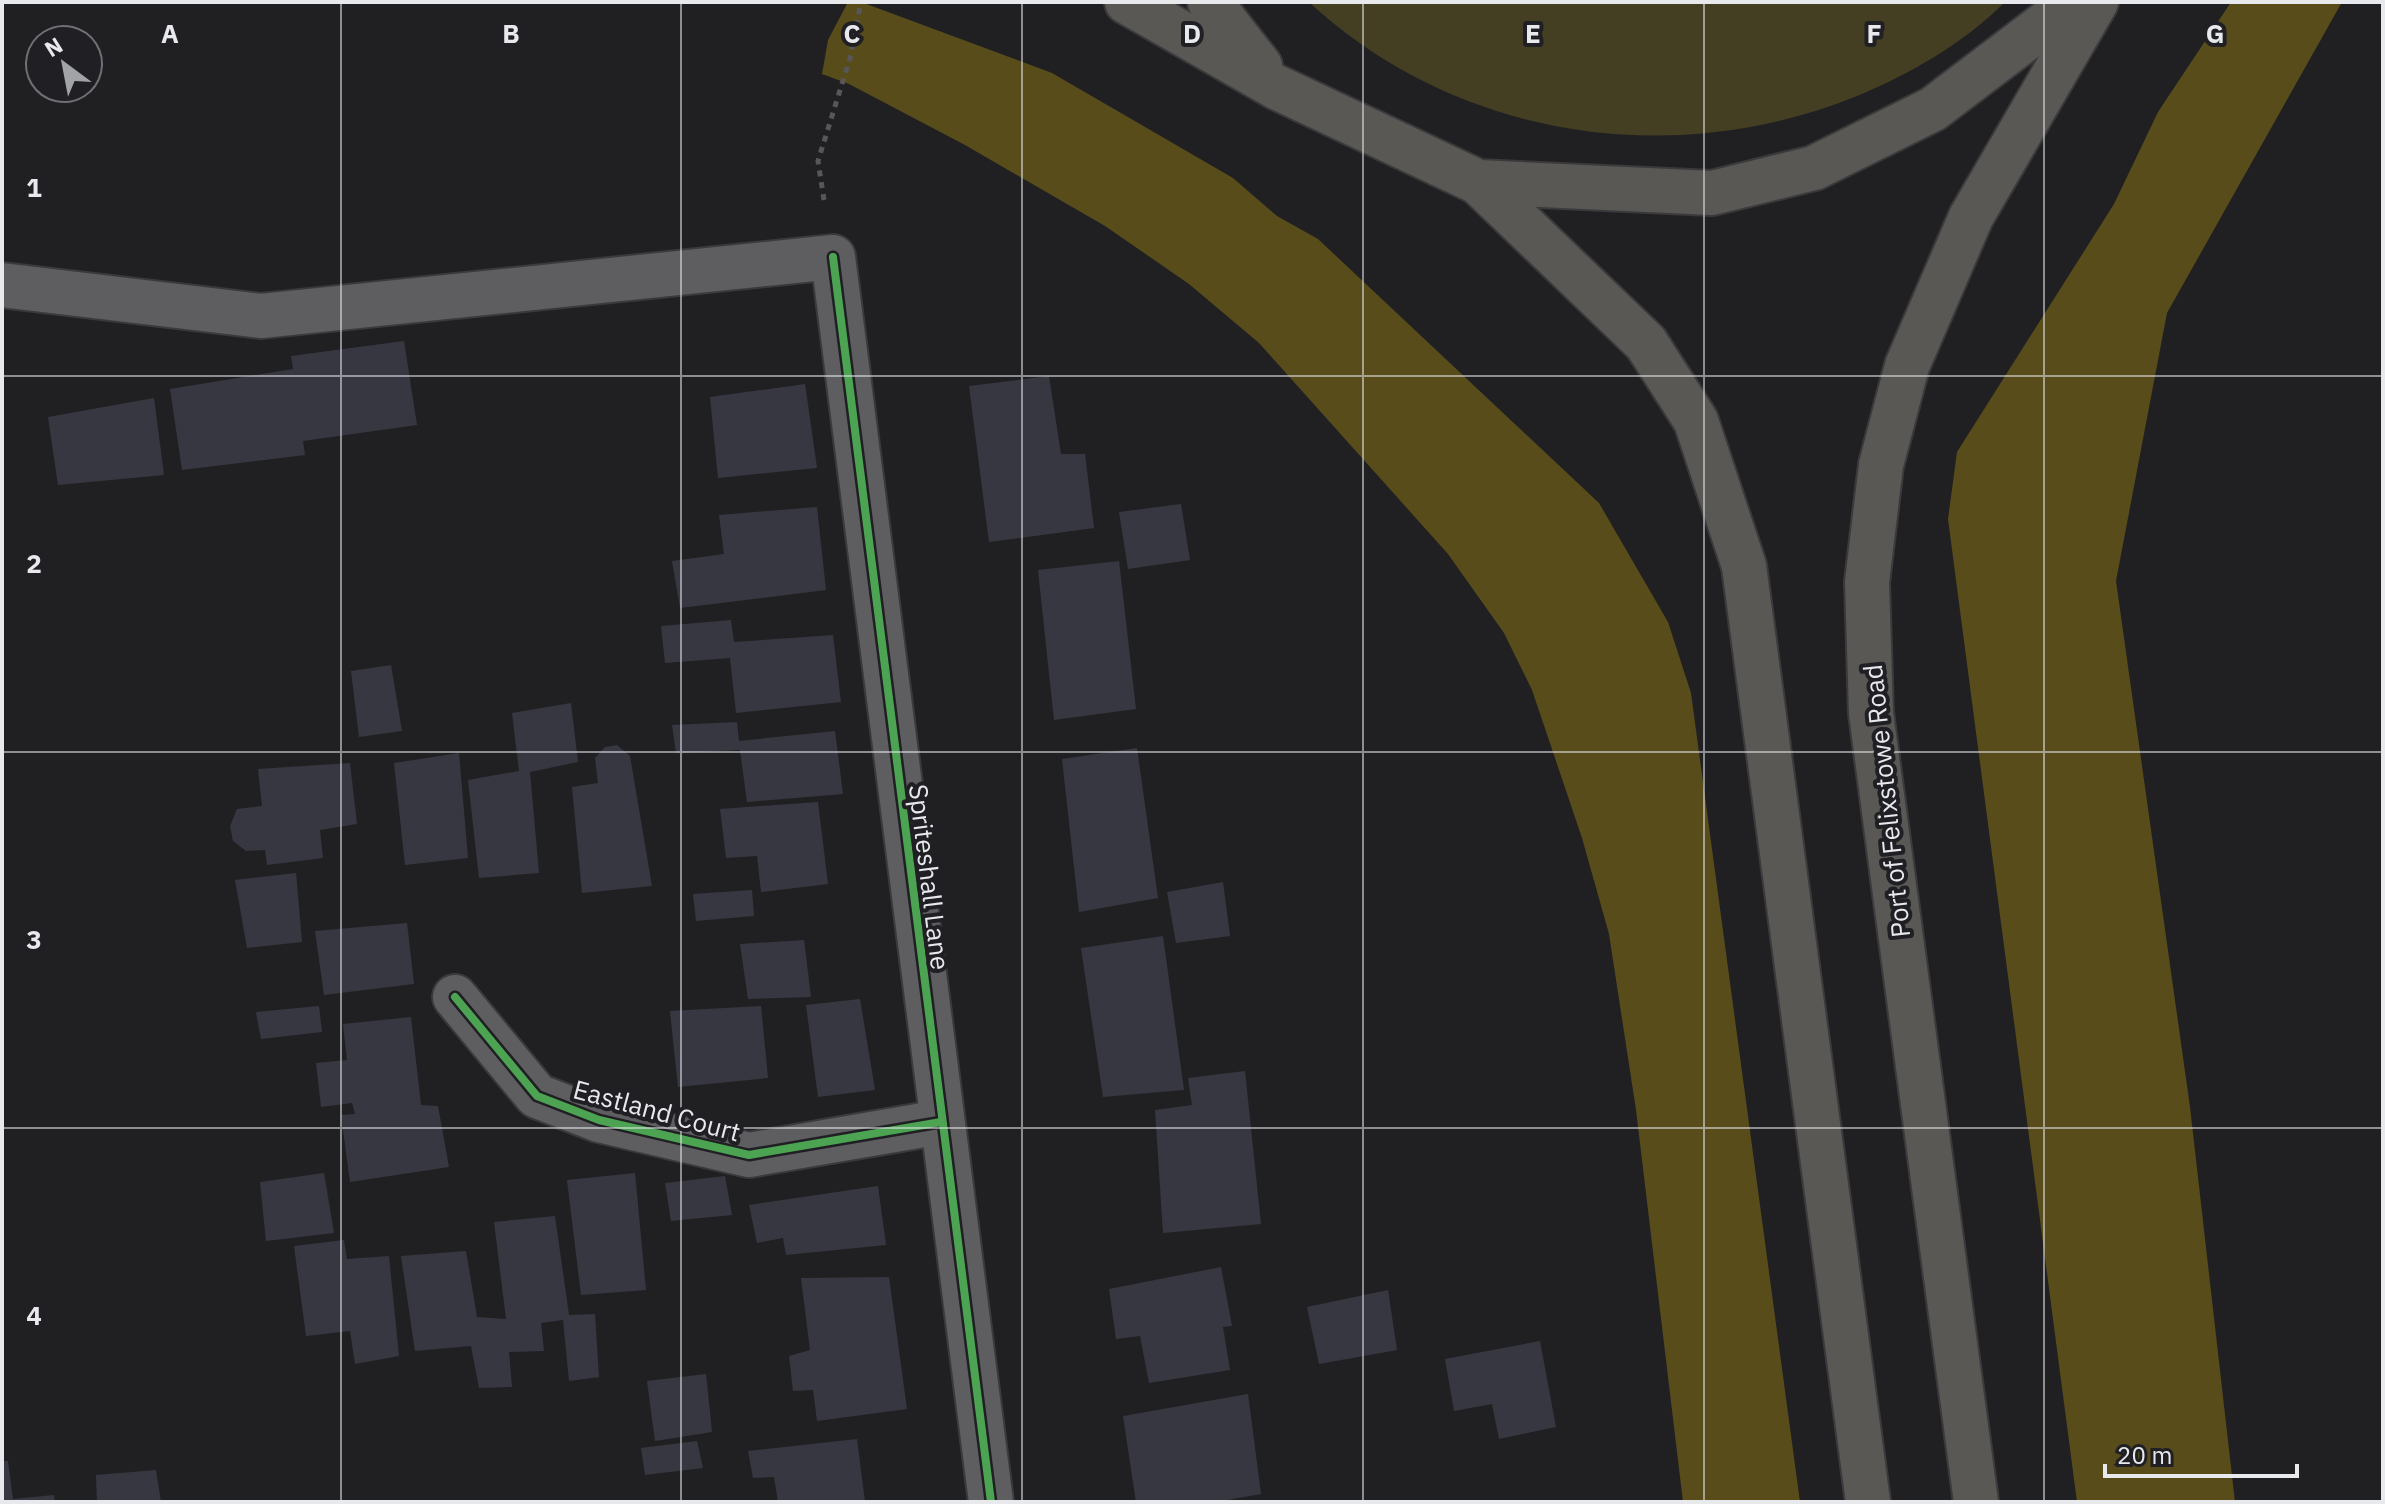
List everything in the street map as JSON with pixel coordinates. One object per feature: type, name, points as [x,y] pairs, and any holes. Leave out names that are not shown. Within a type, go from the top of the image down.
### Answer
[{"type":"highway","points":[[1127,2],[1276,87],[1478,182],[1646,343],[1696,421],[1744,566],[1868,1502]]},
{"type":"highway","points":[[1210,2],[1276,87]]},
{"type":"highway","points":[[1478,182],[1712,193],[1814,168],[1933,109],[2074,2]]},
{"type":"highway","name":"Port of Felixstowe Road","points":[[1976,1502],[1871,713],[1867,582],[1881,465],[1907,366],[1971,217],[2096,2]]},
{"type":"street","points":[[2,285],[261,316],[833,257]]},
{"type":"street","name":"Spriteshall Lane","points":[[833,257],[991,1502]]},
{"type":"street","name":"Eastland Court","points":[[455,997],[537,1096],[599,1120],[749,1155],[941,1122]]},
{"type":"path","points":[[833,257],[818,161],[850,58],[861,2]]},
{"type":"shaded area","points":[[848,2],[861,2],[1052,73],[1233,178],[1277,216],[1318,239],[1599,503],[1668,622],[1691,693],[1800,1502],[1683,1502],[1636,1110],[1609,934],[1582,838],[1532,690],[1504,633],[1448,554],[1259,343],[1189,284],[1105,226],[965,145],[849,84],[822,74],[828,40]]},
{"type":"shaded area","points":[[1309,2],[2005,2],[1972,31],[1936,56],[1857,96],[1786,119],[1714,132],[1641,135],[1569,128],[1499,112],[1431,85],[1367,48]]},
{"type":"shaded area","points":[[2231,2],[2342,2],[2167,313],[2116,581],[2190,1107],[2235,1502],[2077,1502],[1948,519],[1957,452],[2114,204],[2158,112]]},
{"type":"building","points":[[404,341],[417,425],[303,441],[305,455],[182,470],[170,389],[293,369],[291,356]]},
{"type":"building","points":[[1049,376],[1061,454],[1085,454],[1094,528],[989,542],[969,386]]},
{"type":"building","points":[[805,384],[817,468],[718,478],[710,397]]},
{"type":"building","points":[[154,398],[164,475],[58,485],[48,417]]},
{"type":"building","points":[[1181,504],[1190,560],[1128,569],[1119,512]]},
{"type":"building","points":[[817,507],[826,590],[680,608],[672,561],[724,554],[719,515]]},
{"type":"building","points":[[1119,561],[1136,709],[1054,720],[1038,570]]},
{"type":"building","points":[[731,620],[734,642],[833,635],[841,702],[736,713],[730,658],[665,663],[661,626]]},
{"type":"building","points":[[391,665],[402,731],[359,737],[351,671]]},
{"type":"building","points":[[571,703],[578,762],[530,772],[539,873],[479,878],[468,780],[519,771],[512,713]]},
{"type":"building","points":[[737,722],[739,741],[835,731],[843,794],[747,802],[740,750],[676,753],[672,725]]},
{"type":"building","points":[[617,745],[630,756],[652,886],[582,893],[572,787],[598,783],[595,758],[605,747]]},
{"type":"building","points":[[1137,748],[1158,898],[1079,912],[1062,759]]},
{"type":"building","points":[[459,753],[468,858],[405,865],[394,763]]},
{"type":"building","points":[[350,763],[357,824],[320,830],[323,858],[267,865],[265,850],[246,851],[233,841],[230,826],[237,809],[262,806],[258,769]]},
{"type":"building","points":[[818,802],[828,884],[761,892],[757,856],[726,858],[720,809]]},
{"type":"building","points":[[296,873],[302,942],[247,948],[235,880]]},
{"type":"building","points":[[1223,882],[1230,936],[1176,943],[1167,892]]},
{"type":"building","points":[[752,890],[754,916],[696,921],[693,894]]},
{"type":"building","points":[[407,923],[414,984],[324,995],[315,931]]},
{"type":"building","points":[[1163,936],[1184,1090],[1103,1097],[1081,948]]},
{"type":"building","points":[[804,940],[811,997],[748,999],[740,944]]},
{"type":"building","points":[[860,999],[875,1090],[818,1097],[806,1005]]},
{"type":"building","points":[[319,1006],[322,1032],[261,1039],[256,1012]]},
{"type":"building","points":[[761,1006],[768,1078],[678,1087],[670,1011]]},
{"type":"building","points":[[411,1017],[421,1105],[438,1106],[449,1167],[350,1182],[341,1115],[355,1114],[352,1103],[321,1107],[316,1063],[347,1060],[343,1024]]},
{"type":"building","points":[[1245,1071],[1261,1224],[1163,1233],[1155,1110],[1192,1105],[1188,1078]]},
{"type":"building","points":[[324,1173],[334,1233],[266,1241],[260,1182]]},
{"type":"building","points":[[635,1173],[646,1290],[581,1295],[567,1180]]},
{"type":"building","points":[[725,1176],[732,1215],[671,1221],[665,1183]]},
{"type":"building","points":[[878,1186],[886,1245],[786,1255],[783,1238],[757,1243],[749,1205]]},
{"type":"building","points":[[555,1216],[569,1315],[595,1314],[599,1377],[569,1381],[563,1320],[541,1323],[544,1351],[509,1352],[512,1387],[479,1388],[471,1346],[415,1351],[401,1256],[466,1251],[477,1317],[506,1319],[494,1222]]},
{"type":"building","points":[[344,1240],[347,1259],[389,1256],[399,1356],[355,1364],[350,1331],[306,1336],[294,1246]]},
{"type":"building","points":[[1221,1267],[1232,1326],[1223,1327],[1230,1370],[1149,1383],[1140,1336],[1116,1339],[1109,1289]]},
{"type":"building","points":[[889,1277],[907,1409],[817,1421],[813,1390],[793,1391],[789,1356],[810,1350],[801,1278]]},
{"type":"building","points":[[1388,1290],[1397,1350],[1319,1364],[1307,1307]]},
{"type":"building","points":[[1540,1341],[1556,1427],[1499,1439],[1492,1404],[1454,1411],[1445,1359]]},
{"type":"building","points":[[706,1374],[712,1432],[655,1441],[647,1381]]},
{"type":"building","points":[[1248,1394],[1261,1494],[1216,1502],[1136,1502],[1123,1416]]},
{"type":"building","points":[[857,1439],[865,1502],[778,1502],[774,1477],[753,1478],[748,1451]]},
{"type":"building","points":[[697,1441],[703,1468],[645,1475],[641,1448]]},
{"type":"building","points":[[2,1461],[8,1461],[13,1499],[54,1495],[55,1502],[2,1502]]},
{"type":"building","points":[[156,1470],[161,1502],[97,1502],[96,1475]]},
{"type":"cycle path","points":[[833,257],[991,1502]]},
{"type":"cycle path","points":[[455,997],[537,1096],[599,1120],[749,1155],[941,1122]]}]
